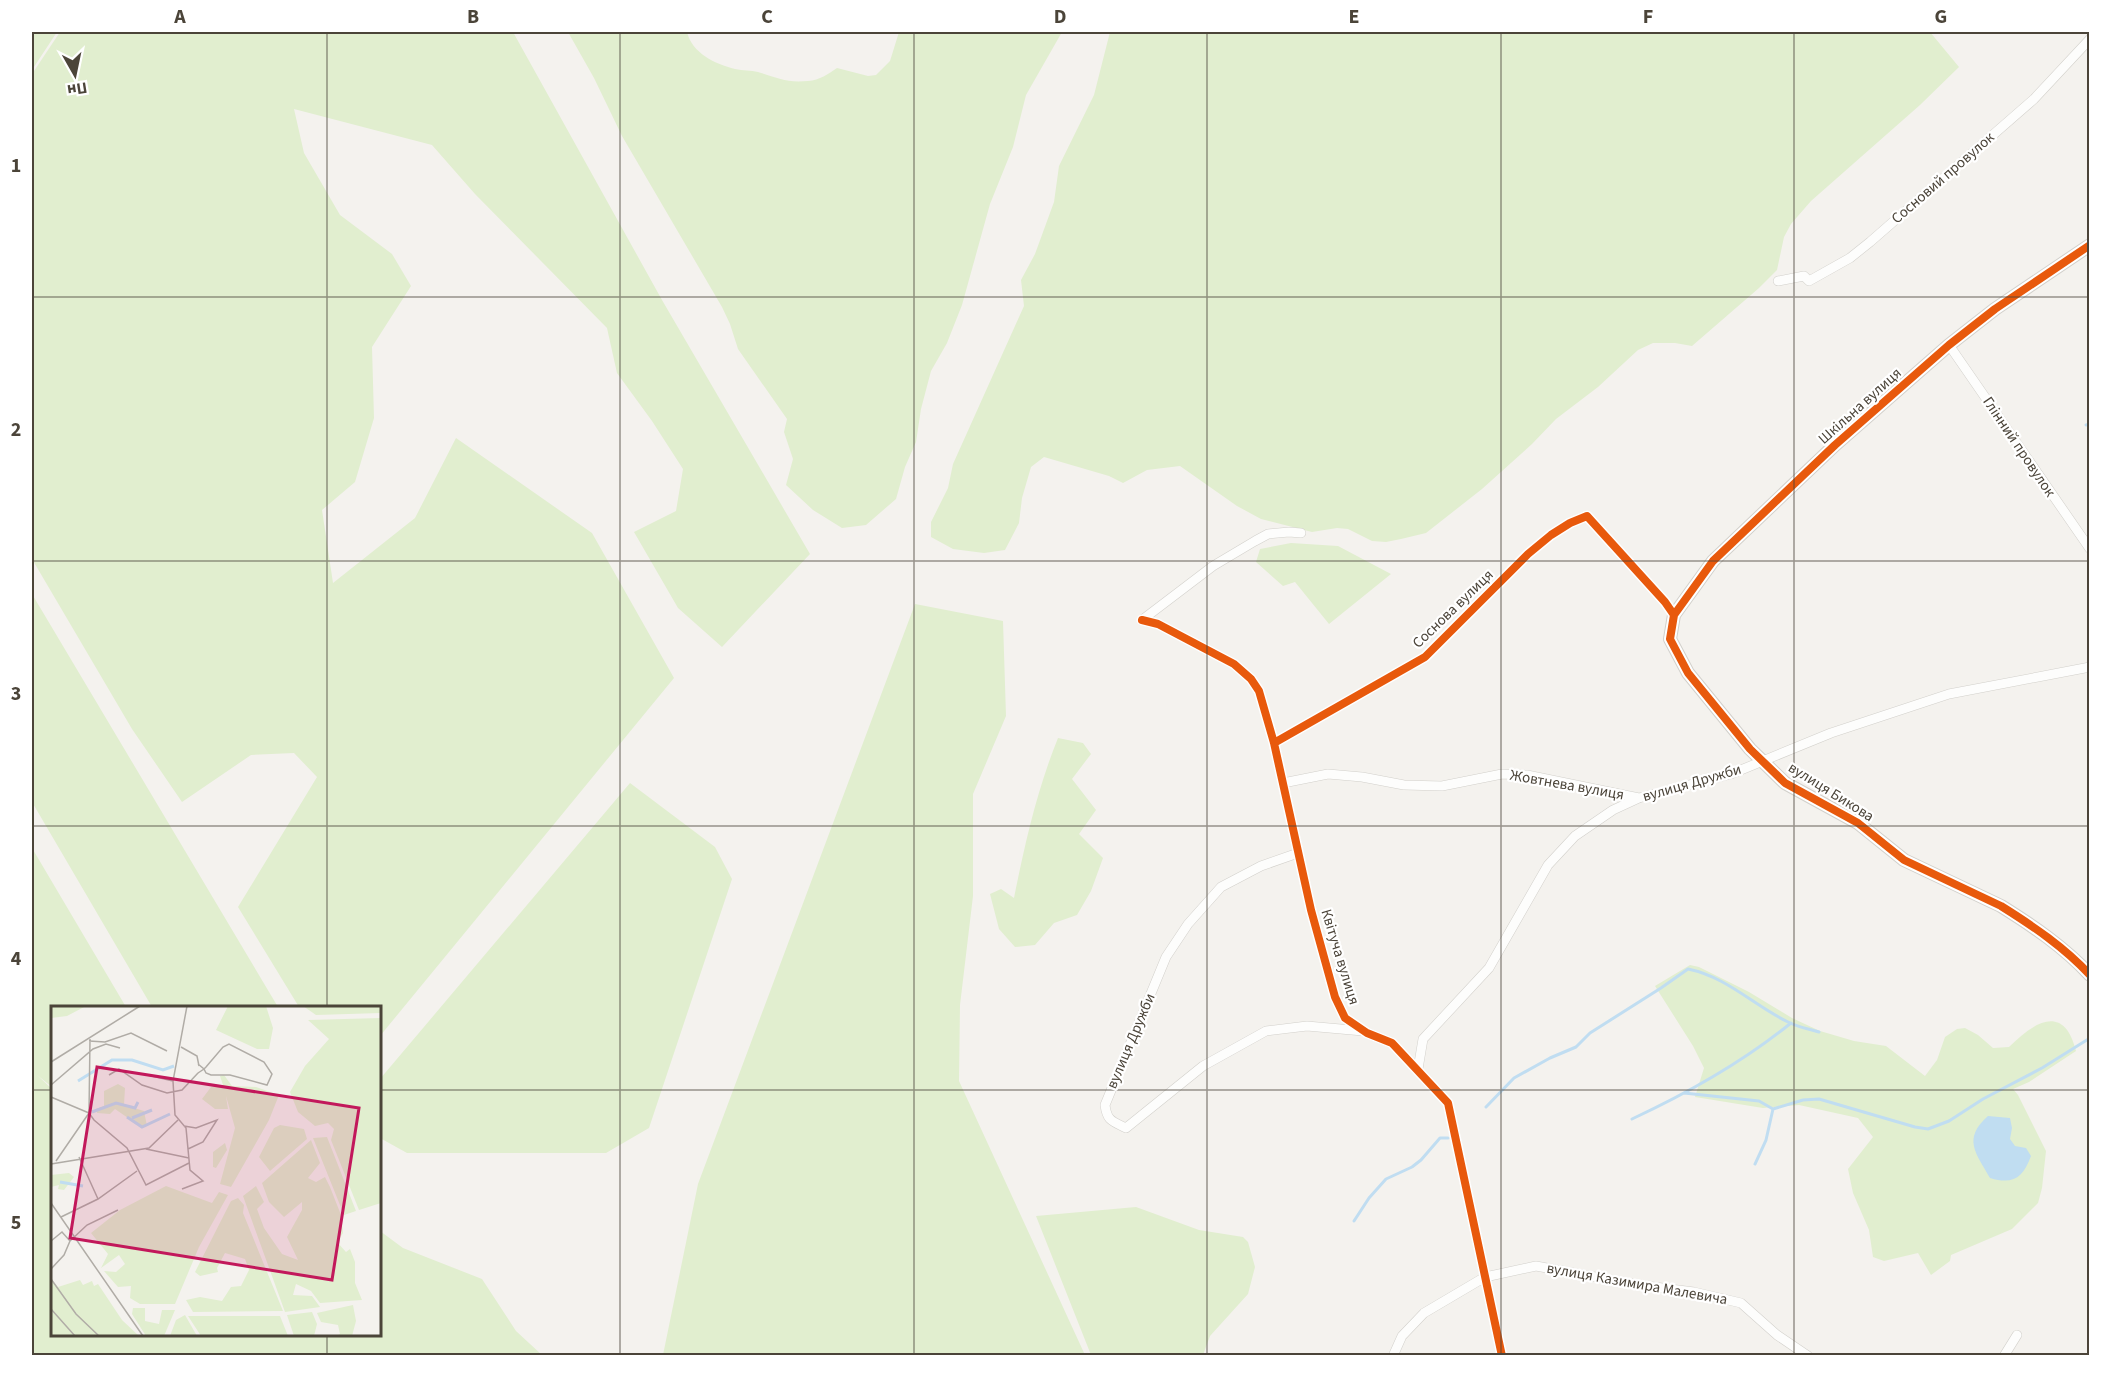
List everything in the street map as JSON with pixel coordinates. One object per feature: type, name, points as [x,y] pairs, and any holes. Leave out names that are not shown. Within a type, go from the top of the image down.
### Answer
[{"type":"street","name":"Сосновий провулок","points":[[1778,281],[1804,276],[1809,280],[1850,258],[2034,99],[2090,39]]},
{"type":"street","name":"Шкільна вулиця","points":[[1674,615],[1713,561],[1835,445],[1949,345],[1995,309],[2090,245]]},
{"type":"street","name":"Глінний провулок","points":[[1949,345],[2090,549]]},
{"type":"street","name":"Соснова вулиця","points":[[1274,743],[1425,657],[1528,554],[1551,535],[1587,516],[1665,602],[1674,615]]},
{"type":"street","name":"Квітуча вулиця","points":[[1301,533],[1268,534],[1255,541],[1213,566],[1142,620],[1158,624],[1197,643],[1242,671],[1259,691],[1274,743],[1311,910],[1335,997],[1344,1018],[1365,1031],[1392,1043],[1448,1103],[1502,1356]]},
{"type":"street","name":"вулиця Бикова","points":[[1674,615],[1670,639],[1688,673],[1750,748],[1785,783],[1858,823],[1904,860],[2001,906],[2038,930],[2090,975]]},
{"type":"street","name":"вулиця Дружби","points":[[1418,1069],[1423,1040],[1489,968],[1548,865],[1575,836],[1613,810],[1639,798],[1731,774],[1830,733],[1949,694],[2090,668]]},
{"type":"street","name":"Жовтнева вулиця","points":[[1283,783],[1328,774],[1362,777],[1404,785],[1442,786],[1502,774],[1527,775],[1639,798]]},
{"type":"street","name":"вулиця Дружби","points":[[1298,853],[1261,866],[1221,887],[1188,924],[1166,957],[1105,1105],[1106,1115],[1111,1122],[1126,1128],[1203,1066],[1266,1031],[1307,1026],[1365,1031]]},
{"type":"street","name":"вулиця Казимира Малевича","points":[[1485,1277],[1536,1266],[1639,1285],[1694,1292],[1741,1303],[1777,1335],[1808,1356]]},
{"type":"street","points":[[1393,1356],[1402,1336],[1424,1314],[1485,1277]]},
{"type":"street","points":[[2004,1356],[2018,1335]]},
{"type":"green space","points":[[32,32],[57,32],[32,70]]},
{"type":"green space","points":[[60,32],[513,32],[662,300],[810,554],[722,647],[678,608],[634,532],[676,511],[683,469],[617,373],[607,328],[475,194],[432,145],[294,109],[304,153],[340,215],[392,254],[411,286],[372,347],[374,418],[355,482],[322,510],[333,583],[415,518],[456,438],[592,533],[674,678],[381,1035],[381,1006],[298,1006],[238,907],[317,777],[294,753],[251,755],[182,802],[132,729],[32,559],[32,74]]},
{"type":"green space","points":[[568,32],[687,32],[699,52],[720,64],[782,80],[800,81],[820,78],[837,68],[868,76],[876,75],[890,61],[899,32],[1062,32],[1026,95],[1013,147],[990,204],[962,305],[947,343],[931,371],[921,409],[916,442],[905,467],[896,499],[866,525],[842,528],[813,510],[786,485],[793,459],[784,432],[787,419],[738,349],[722,307],[622,136],[594,78]]},
{"type":"green space","points":[[1110,32],[1930,32],[1959,67],[1920,105],[1811,201],[1791,224],[1784,237],[1777,270],[1759,288],[1692,346],[1653,343],[1638,350],[1598,387],[1556,419],[1482,489],[1426,533],[1386,542],[1372,541],[1348,529],[1337,528],[1312,532],[1261,519],[1237,506],[1180,466],[1147,470],[1123,483],[1109,476],[1044,457],[1031,467],[1022,498],[1019,523],[1005,550],[984,553],[953,549],[931,537],[931,522],[948,488],[953,464],[1024,306],[1021,280],[1035,254],[1054,202],[1059,166],[1094,95]]},
{"type":"green space","points":[[1291,543],[1338,546],[1391,574],[1329,624],[1295,582],[1283,586],[1256,562],[1260,549]]},
{"type":"green space","points":[[32,594],[277,1006],[151,1006],[32,802]]},
{"type":"green space","points":[[915,604],[1003,621],[1006,716],[973,794],[973,896],[960,1005],[959,1081],[1085,1355],[663,1355],[698,1184]]},
{"type":"green space","points":[[1058,738],[1083,743],[1091,754],[1072,779],[1096,810],[1079,834],[1103,858],[1091,891],[1077,915],[1054,923],[1035,945],[1015,947],[999,929],[990,894],[1001,889],[1014,898],[1032,817]]},
{"type":"green space","points":[[630,783],[715,847],[732,879],[649,1128],[606,1153],[407,1153],[381,1139],[381,1078]]},
{"type":"green space","points":[[32,848],[125,1006],[51,1006],[51,1086],[37,1075],[51,1088],[51,1336],[381,1336],[381,1232],[403,1248],[482,1279],[516,1331],[542,1355],[32,1355]]},
{"type":"green space","points":[[1690,965],[1699,967],[1749,992],[1792,1018],[1820,1031],[1854,1041],[1886,1046],[1925,1076],[1937,1060],[1945,1037],[1957,1029],[1965,1028],[1978,1035],[1993,1048],[2009,1047],[2028,1030],[2047,1022],[2056,1022],[2064,1027],[2071,1036],[2076,1051],[2029,1082],[2013,1089],[2046,1151],[2038,1203],[2012,1229],[1951,1255],[1950,1261],[1931,1275],[1918,1253],[1884,1261],[1873,1257],[1869,1230],[1853,1193],[1848,1169],[1873,1137],[1858,1118],[1799,1105],[1763,1108],[1695,1097],[1704,1068],[1693,1046],[1655,986]]},
{"type":"green space","points":[[1136,1207],[1199,1230],[1243,1237],[1248,1242],[1255,1267],[1248,1294],[1210,1336],[1203,1355],[1091,1355],[1036,1216]]},
{"type":"water","points":[[1988,1116],[2010,1118],[2012,1128],[2010,1139],[2015,1146],[2026,1148],[2031,1156],[2024,1170],[2016,1178],[2005,1181],[1990,1178],[1976,1153],[1975,1132]]},
{"type":"waterway","points":[[2086,425],[2090,424]]},
{"type":"waterway","points":[[1486,1107],[1514,1078],[1576,1047],[1590,1033],[1688,969],[1715,978],[1792,1024],[1819,1032]]},
{"type":"waterway","points":[[1632,1119],[1714,1076],[1754,1051],[1791,1023]]},
{"type":"waterway","points":[[1755,1164],[1766,1140],[1773,1109],[1803,1100],[1819,1099],[1928,1129],[1949,1121],[2090,1038]]},
{"type":"waterway","points":[[1684,1093],[1759,1101],[1773,1109]]},
{"type":"waterway","points":[[1354,1221],[1369,1198],[1386,1179],[1412,1167],[1440,1138],[1448,1138]]},
{"type":"cycle path","points":[[1674,615],[1713,561],[1835,445],[1949,345],[1995,309],[2090,245]]},
{"type":"cycle path","points":[[1274,743],[1425,657],[1528,554],[1551,535],[1587,516],[1665,602],[1674,615],[1670,639],[1688,673],[1750,749],[1785,783],[1858,823],[1904,860],[2001,906],[2025,921],[2070,955],[2090,975]]},
{"type":"cycle path","points":[[1142,620],[1158,624],[1234,664],[1251,679],[1259,691],[1274,743],[1311,910],[1335,997],[1345,1018],[1367,1033],[1392,1043],[1448,1103],[1502,1356]]}]
